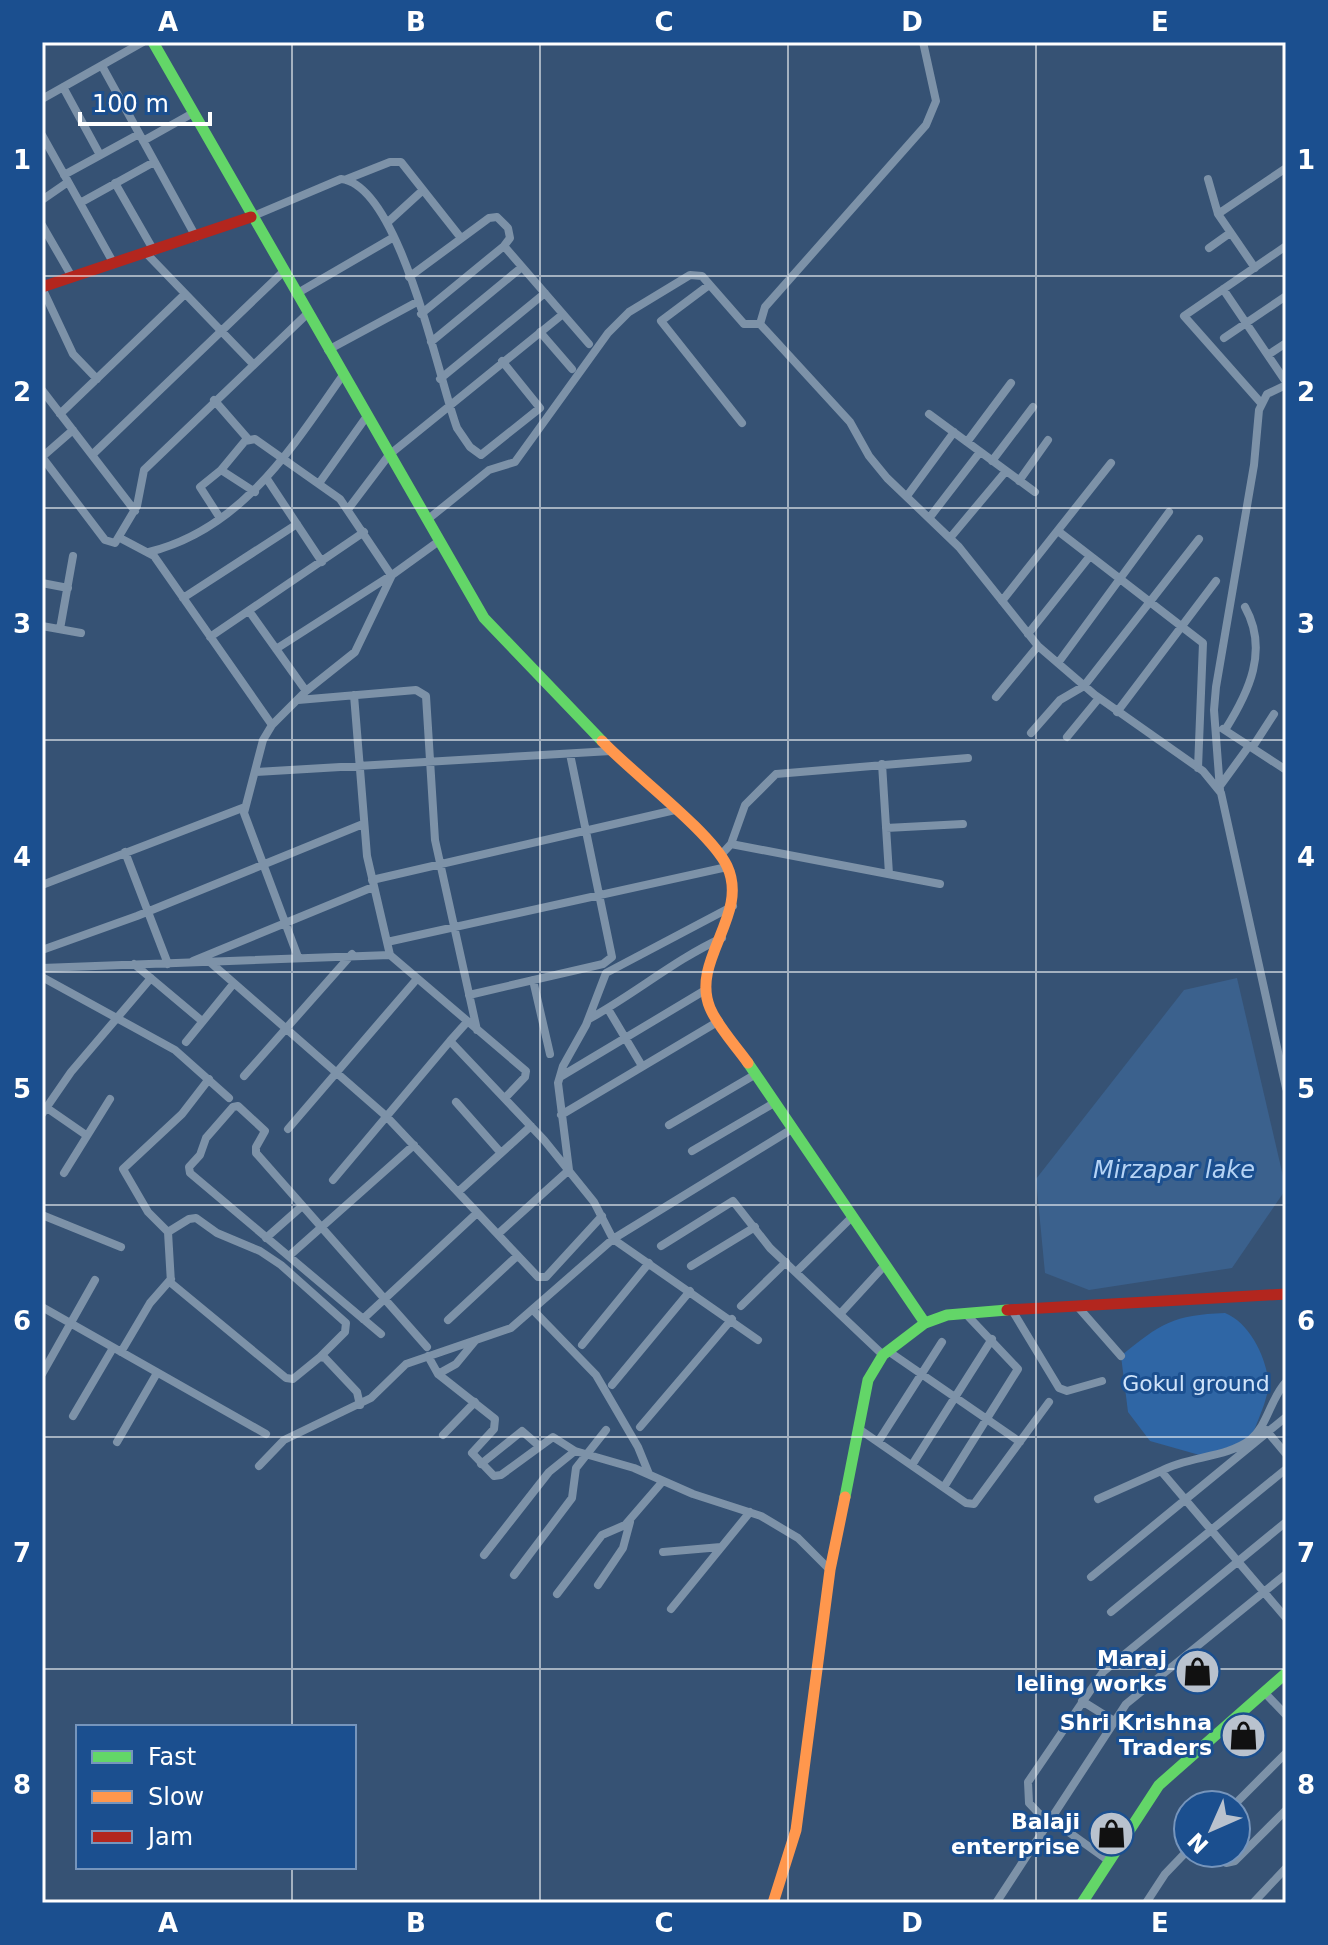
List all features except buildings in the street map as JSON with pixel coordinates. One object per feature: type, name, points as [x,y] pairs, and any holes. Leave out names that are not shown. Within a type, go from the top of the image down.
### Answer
[{"type":"street","points":[[42,99],[143,42]]},
{"type":"street","points":[[153,42],[484,618],[611,751],[676,809],[724,862],[733,886],[733,906],[707,989],[710,1008],[925,1323]]},
{"type":"street","points":[[760,324],[765,307],[926,125],[936,101],[923,42]]},
{"type":"street","points":[[102,66],[196,237]]},
{"type":"street","points":[[63,87],[100,155]]},
{"type":"street","points":[[42,200],[66,178],[100,155],[193,113]]},
{"type":"street","points":[[42,135],[114,264]]},
{"type":"street","points":[[97,379],[73,354],[42,287],[196,237],[331,182],[398,161],[461,238]]},
{"type":"street","points":[[80,203],[154,162]]},
{"type":"street","points":[[1218,214],[1286,168]]},
{"type":"street","points":[[346,179],[370,195],[388,222],[431,342],[457,428],[476,454],[485,454],[540,408],[502,361]]},
{"type":"street","points":[[1208,179],[1218,214],[1255,268]]},
{"type":"street","points":[[115,183],[150,252],[185,294],[253,364]]},
{"type":"street","points":[[388,222],[423,190]]},
{"type":"street","points":[[409,277],[485,220],[497,217],[510,234],[504,246],[421,314]]},
{"type":"street","points":[[42,225],[72,277]]},
{"type":"street","points":[[1209,248],[1230,233]]},
{"type":"street","points":[[296,294],[394,237]]},
{"type":"street","points":[[504,246],[589,344]]},
{"type":"street","points":[[1261,403],[1184,319],[1186,313],[1286,246]]},
{"type":"street","points":[[431,342],[522,267]]},
{"type":"street","points":[[92,455],[283,272]]},
{"type":"street","points":[[427,520],[489,470],[509,465],[520,457],[602,342],[629,312],[690,275],[702,276],[738,320],[749,326],[760,324]]},
{"type":"street","points":[[709,285],[661,321],[742,423]]},
{"type":"street","points":[[1223,289],[1286,384],[1267,394],[1261,403],[1254,465],[1218,667],[1215,724],[1220,790],[1286,1088]]},
{"type":"street","points":[[440,379],[545,293]]},
{"type":"street","points":[[60,414],[185,294]]},
{"type":"street","points":[[1224,338],[1286,296]]},
{"type":"street","points":[[328,350],[417,302]]},
{"type":"street","points":[[73,430],[42,457],[105,540],[113,544],[120,538],[135,511],[144,470],[307,314]]},
{"type":"street","points":[[349,508],[389,455],[448,404],[563,314]]},
{"type":"street","points":[[760,324],[850,422],[880,470],[950,538],[1038,646],[1117,712],[1198,768],[1220,790]]},
{"type":"street","points":[[540,332],[572,369]]},
{"type":"street","points":[[1268,355],[1286,343]]},
{"type":"street","points":[[149,552],[176,544],[220,518],[255,492],[343,375]]},
{"type":"street","points":[[967,442],[1011,383]]},
{"type":"street","points":[[43,392],[135,511]]},
{"type":"street","points":[[214,400],[248,439],[260,440],[285,456],[349,508],[392,575]]},
{"type":"street","points":[[992,461],[1033,407]]},
{"type":"street","points":[[929,414],[1035,492]]},
{"type":"street","points":[[320,482],[367,416]]},
{"type":"street","points":[[907,496],[954,432]]},
{"type":"street","points":[[220,518],[200,487],[221,470],[248,439]]},
{"type":"street","points":[[1019,481],[1048,440]]},
{"type":"street","points":[[930,517],[980,452]]},
{"type":"street","points":[[1002,601],[1111,463]]},
{"type":"street","points":[[221,470],[255,492]]},
{"type":"street","points":[[950,538],[1006,471]]},
{"type":"street","points":[[267,479],[322,562]]},
{"type":"street","points":[[1058,663],[1169,512]]},
{"type":"street","points":[[183,598],[297,524]]},
{"type":"street","points":[[1058,531],[1205,647],[1198,768]]},
{"type":"street","points":[[210,637],[364,532]]},
{"type":"street","points":[[120,538],[149,552],[272,725]]},
{"type":"street","points":[[1031,733],[1060,700],[1084,686],[1199,539]]},
{"type":"street","points":[[276,649],[439,541]]},
{"type":"street","points":[[60,629],[73,556]]},
{"type":"street","points":[[1028,634],[1090,556]]},
{"type":"street","points":[[298,957],[262,865],[245,807],[263,740],[272,725],[306,691],[360,646],[392,575]]},
{"type":"street","points":[[1117,712],[1216,581]]},
{"type":"street","points":[[42,583],[68,588]]},
{"type":"street","points":[[1225,730],[1247,696],[1250,684],[1257,635],[1245,607]]},
{"type":"street","points":[[249,611],[306,691]]},
{"type":"street","points":[[42,626],[81,633]]},
{"type":"street","points":[[996,697],[1038,646]]},
{"type":"street","points":[[297,701],[423,692],[427,700],[435,840],[477,1030]]},
{"type":"street","points":[[354,695],[363,824],[372,883],[390,955],[526,1071],[525,1077],[505,1098]]},
{"type":"street","points":[[1067,737],[1099,698]]},
{"type":"street","points":[[1220,790],[1274,714]]},
{"type":"street","points":[[1215,724],[1286,770]]},
{"type":"street","points":[[256,772],[611,751]]},
{"type":"street","points":[[469,995],[611,960],[612,950],[601,894],[584,830],[570,754]]},
{"type":"street","points":[[724,862],[745,805],[776,774],[968,758]]},
{"type":"street","points":[[882,764],[889,874]]},
{"type":"street","points":[[42,885],[245,807]]},
{"type":"street","points":[[185,964],[372,883],[676,809]]},
{"type":"street","points":[[42,950],[149,912],[363,824]]},
{"type":"street","points":[[886,828],[963,824]]},
{"type":"street","points":[[731,844],[940,884]]},
{"type":"street","points":[[125,852],[168,964]]},
{"type":"street","points":[[387,942],[601,894],[724,862]]},
{"type":"street","points":[[569,1170],[559,1077],[588,1020],[603,978],[610,968],[733,906]]},
{"type":"street","points":[[588,1020],[646,986],[681,958],[722,938]]},
{"type":"street","points":[[42,968],[211,963],[352,954],[390,955]]},
{"type":"street","points":[[244,1076],[352,954]]},
{"type":"street","points":[[211,963],[386,1116],[517,1256],[543,1279],[602,1216]]},
{"type":"street","points":[[134,964],[202,1021]]},
{"type":"street","points":[[42,977],[175,1050],[229,1098]]},
{"type":"street","points":[[86,1135],[44,1111],[71,1072],[151,978]]},
{"type":"street","points":[[288,1129],[416,980]]},
{"type":"street","points":[[533,980],[550,1054]]},
{"type":"street","points":[[186,1042],[234,983]]},
{"type":"street","points":[[559,1077],[707,989]]},
{"type":"street","points":[[608,1009],[642,1066]]},
{"type":"street","points":[[561,1115],[719,1021]]},
{"type":"street","points":[[333,1180],[467,1022]]},
{"type":"street","points":[[450,1041],[569,1170],[602,1216],[613,1239],[758,1340]]},
{"type":"street","points":[[1278,1051],[1286,1043]]},
{"type":"street","points":[[669,1125],[756,1074]]},
{"type":"street","points":[[168,1232],[196,1218],[217,1233],[260,1251],[281,1265],[346,1323],[345,1332],[293,1379],[286,1378],[173,1285],[168,1232],[148,1212],[123,1169],[182,1114],[209,1079]]},
{"type":"street","points":[[64,1173],[110,1099]]},
{"type":"street","points":[[456,1102],[501,1153]]},
{"type":"street","points":[[692,1151],[774,1103]]},
{"type":"street","points":[[381,1334],[189,1170],[206,1138],[233,1107],[238,1106],[263,1126],[265,1131],[256,1153],[428,1351],[438,1374],[493,1416],[496,1422],[472,1453],[481,1464],[498,1476],[553,1437],[575,1451],[649,1474],[750,1512],[791,1533],[830,1570]]},
{"type":"street","points":[[458,1192],[531,1126]]},
{"type":"street","points":[[259,1466],[284,1440],[360,1405],[404,1365],[428,1351],[511,1328],[613,1239],[792,1129]]},
{"type":"street","points":[[289,1256],[414,1145]]},
{"type":"street","points":[[498,1234],[569,1170]]},
{"type":"street","points":[[661,1246],[728,1202],[736,1203],[786,1262],[885,1353],[1020,1442]]},
{"type":"street","points":[[266,1238],[301,1207]]},
{"type":"street","points":[[363,1319],[477,1213]]},
{"type":"street","points":[[42,1215],[121,1247]]},
{"type":"street","points":[[796,1272],[852,1217]]},
{"type":"street","points":[[691,1266],[755,1227]]},
{"type":"street","points":[[448,1320],[517,1256]]},
{"type":"street","points":[[741,1306],[786,1262]]},
{"type":"street","points":[[582,1345],[649,1263]]},
{"type":"street","points":[[841,1313],[885,1265]]},
{"type":"street","points":[[73,1416],[150,1303],[171,1279]]},
{"type":"street","points":[[42,1374],[95,1280]]},
{"type":"street","points":[[612,1385],[690,1291]]},
{"type":"street","points":[[773,1903],[796,1830],[830,1570],[868,1380],[885,1353],[925,1323],[970,1313],[1286,1294]]},
{"type":"street","points":[[42,1307],[266,1434]]},
{"type":"street","points":[[1078,1307],[1121,1356]]},
{"type":"street","points":[[533,1310],[596,1375],[638,1447],[649,1474]]},
{"type":"street","points":[[1012,1310],[1059,1388],[1067,1391],[1102,1381]]},
{"type":"street","points":[[944,1487],[1018,1369],[970,1313]]},
{"type":"street","points":[[640,1427],[732,1319]]},
{"type":"street","points":[[912,1465],[992,1339]]},
{"type":"street","points":[[438,1374],[456,1364],[475,1340]]},
{"type":"street","points":[[878,1442],[942,1342]]},
{"type":"street","points":[[320,1357],[357,1392],[360,1405]]},
{"type":"street","points":[[117,1442],[157,1373]]},
{"type":"street","points":[[1091,1577],[1185,1500],[1265,1428],[1271,1399],[1286,1382]]},
{"type":"street","points":[[443,1435],[475,1402]]},
{"type":"street","points":[[859,1429],[966,1503],[979,1503],[1049,1402]]},
{"type":"street","points":[[1098,1499],[1161,1471],[1241,1445],[1286,1417]]},
{"type":"street","points":[[1265,1428],[1286,1454]]},
{"type":"street","points":[[514,1575],[574,1494],[574,1473],[606,1430]]},
{"type":"street","points":[[481,1464],[522,1431],[538,1445]]},
{"type":"street","points":[[484,1555],[549,1472],[575,1451]]},
{"type":"street","points":[[1111,1612],[1286,1469]]},
{"type":"street","points":[[1161,1471],[1286,1618]]},
{"type":"street","points":[[557,1594],[602,1535],[630,1519],[663,1481]]},
{"type":"street","points":[[671,1609],[750,1512]]},
{"type":"street","points":[[598,1585],[623,1548],[630,1519]]},
{"type":"street","points":[[1109,1861],[1048,1820],[1029,1803],[1028,1782],[1103,1672],[1286,1522]]},
{"type":"street","points":[[663,1552],[721,1547]]},
{"type":"street","points":[[996,1903],[1048,1820],[1132,1698],[1286,1574]]},
{"type":"street","points":[[1082,1903],[1159,1785],[1286,1673]]},
{"type":"street","points":[[1264,1692],[1286,1715]]},
{"type":"street","points":[[1082,1701],[1114,1721]]},
{"type":"street","points":[[1250,1789],[1286,1753]]},
{"type":"street","points":[[1252,1843],[1286,1810]]},
{"type":"street","points":[[1146,1903],[1172,1867]]},
{"type":"street","points":[[1253,1903],[1285,1872]]},
{"type":"green space","name":"Gokul ground","points":[[1225,1313],[1248,1331],[1266,1369],[1267,1393],[1251,1439],[1203,1456],[1150,1441],[1128,1412],[1121,1356],[1168,1323],[1192,1316]]},
{"type":"water","name":"Mirzapar lake","points":[[1237,978],[1286,1189],[1232,1268],[1089,1290],[1045,1273],[1036,1179],[1184,990]]},
{"type":"traffic: fast","points":[[153,42],[484,618],[602,741]]},
{"type":"traffic: fast","points":[[748,1063],[925,1323],[947,1315],[1007,1310]]},
{"type":"traffic: fast","points":[[845,1497],[868,1380],[883,1355],[925,1323]]},
{"type":"traffic: fast","points":[[1082,1903],[1159,1785],[1286,1673]]},
{"type":"traffic: slow","points":[[602,741],[705,836],[727,866],[732,884],[731,902],[707,972],[706,990],[713,1015],[748,1063]]},
{"type":"traffic: slow","points":[[773,1903],[796,1830],[830,1570],[845,1497]]},
{"type":"traffic: jam","points":[[42,287],[251,217]]},
{"type":"traffic: jam","points":[[1007,1310],[1286,1294]]},
{"type":"place","name":"Maraj leling works","points":[[1198,1671]]},
{"type":"place","name":"Shri Krishna Traders","points":[[1243,1735]]},
{"type":"place","name":"Balaji enterprise","points":[[1111,1834]]}]
